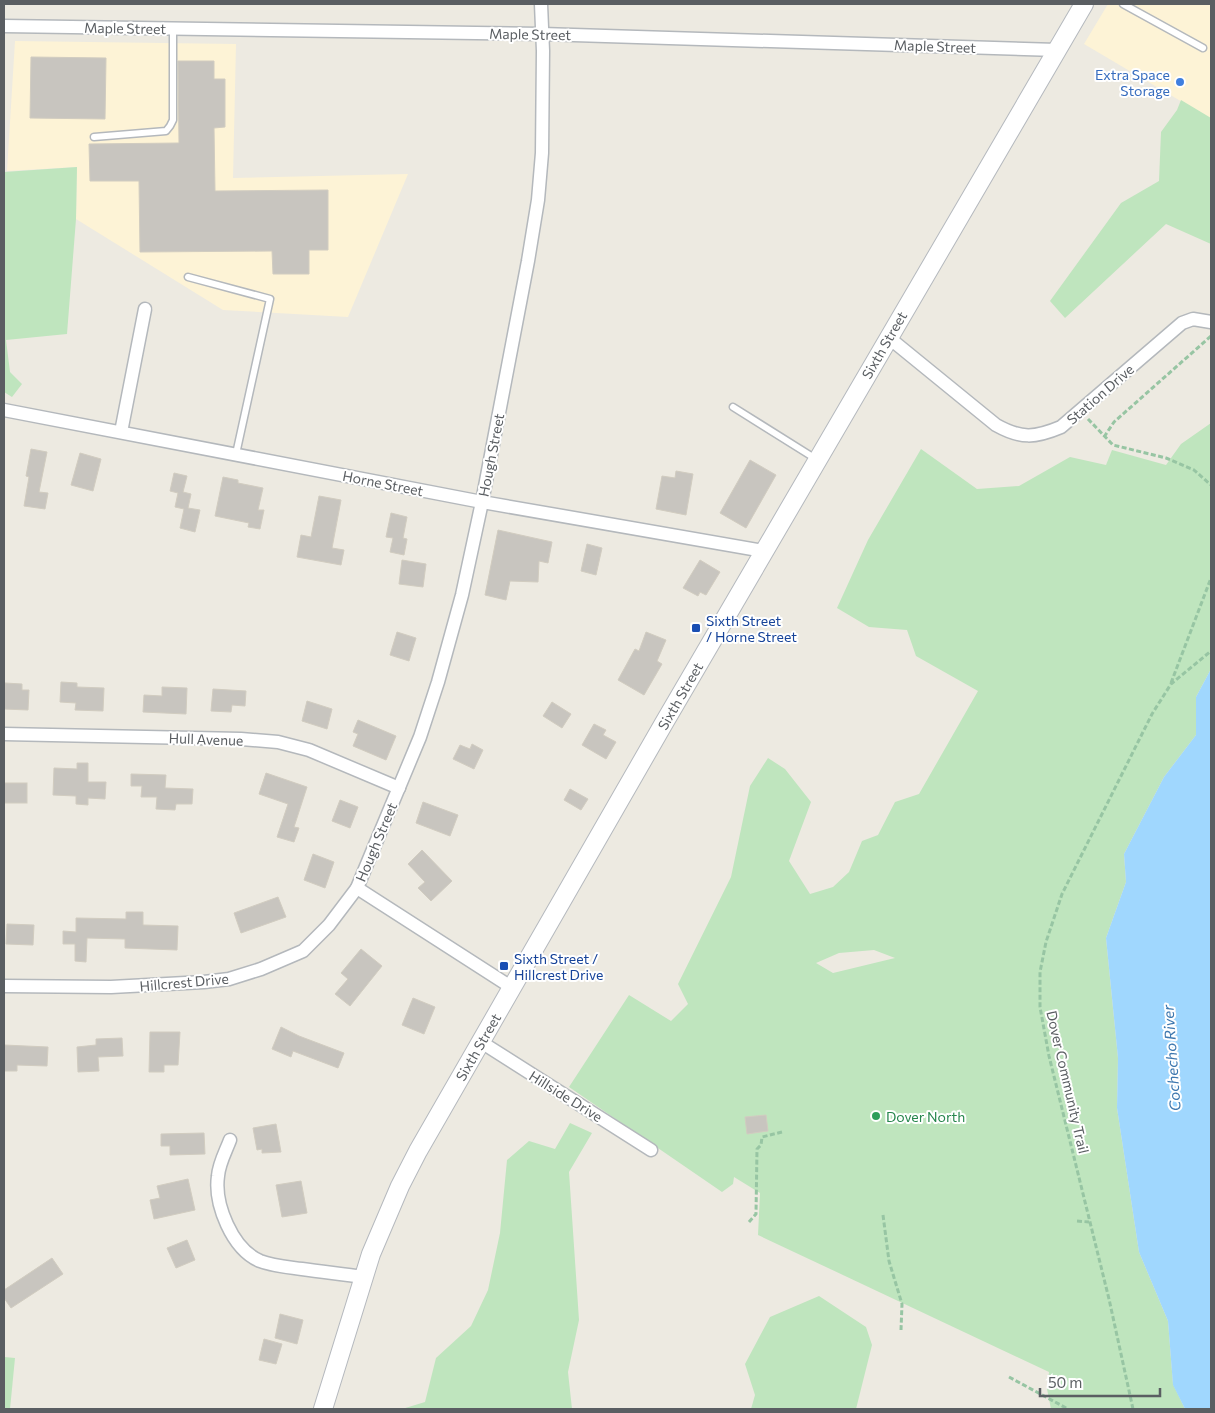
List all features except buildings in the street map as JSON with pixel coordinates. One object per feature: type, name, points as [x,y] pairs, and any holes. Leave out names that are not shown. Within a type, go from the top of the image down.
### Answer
[{"type":"main road","name":"Sixth Street","points":[[323,1409],[363,1278],[384,1221],[418,1151],[817,459],[1084,4]]},
{"type":"street","name":"Hough Street","points":[[357,888],[420,737],[443,666],[462,595],[482,502],[538,200],[542,152],[541,4]]},
{"type":"street","name":"Maple Street","points":[[4,26],[542,34],[1057,50]]},
{"type":"street","points":[[121,432],[145,309]]},
{"type":"street","name":"Station Drive","points":[[888,338],[996,425],[1006,431],[1029,436],[1044,434],[1061,427],[1082,411],[1182,323],[1193,319],[1211,322]]},
{"type":"street","name":"Horne Street","points":[[4,410],[482,502],[764,551]]},
{"type":"street","name":"Hull Avenue","points":[[4,734],[241,739],[278,742],[309,750],[399,788]]},
{"type":"street","points":[[357,888],[511,987]]},
{"type":"street","name":"Hillcrest Drive","points":[[4,986],[111,987],[229,979],[261,969],[303,951],[329,925],[357,888]]},
{"type":"street","name":"Hillside Drive","points":[[481,1042],[651,1150]]},
{"type":"street","points":[[230,1140],[219,1170],[218,1194],[228,1226],[241,1246],[258,1260],[270,1264],[363,1278]]},
{"type":"lane","points":[[1123,4],[1203,48]]},
{"type":"lane","points":[[94,137],[166,131],[170,126],[173,120],[173,29]]},
{"type":"lane","points":[[188,277],[270,299],[236,454]]},
{"type":"lane","points":[[733,407],[817,459]]},
{"type":"path","points":[[1104,437],[1114,422],[1211,336]]},
{"type":"path","points":[[1082,411],[1113,445],[1166,458],[1194,470],[1211,485]]},
{"type":"path","points":[[1171,684],[1211,578]]},
{"type":"path","name":"Dover Community Trail","points":[[1133,1409],[1109,1299],[1047,1046],[1040,1007],[1040,972],[1046,942],[1062,894],[1152,714],[1171,684],[1211,651]]},
{"type":"path","points":[[750,1222],[756,1214],[756,1149],[761,1145],[762,1137],[782,1132]]},
{"type":"path","points":[[883,1215],[889,1261],[902,1304],[901,1330]]},
{"type":"path","points":[[1077,1220],[1089,1222]]},
{"type":"path","points":[[1010,1377],[1068,1409]]},
{"type":"shaded area","name":"Extra Space Storage","points":[[1108,4],[1211,4],[1211,119],[1084,44]]},
{"type":"shaded area","points":[[15,41],[236,44],[233,178],[408,174],[348,317],[223,310],[76,219],[77,167],[7,171]]},
{"type":"green space","points":[[1181,100],[1211,118],[1211,244],[1166,224],[1065,318],[1050,301],[1121,203],[1159,181],[1161,132],[1177,110]]},
{"type":"green space","points":[[77,167],[76,219],[67,334],[6,340],[10,372],[22,384],[12,397],[4,392],[4,172]]},
{"type":"green space","points":[[1211,423],[1211,669],[1196,697],[1196,735],[1164,777],[1124,854],[1126,882],[1106,938],[1118,1058],[1117,1108],[1139,1252],[1168,1321],[1173,1384],[1185,1409],[1051,1409],[1047,1389],[1049,1372],[758,1235],[760,1193],[734,1177],[733,1184],[722,1192],[569,1087],[629,995],[671,1021],[688,1004],[678,984],[731,877],[750,786],[768,758],[785,769],[811,802],[789,861],[810,894],[833,887],[849,872],[862,841],[878,835],[895,802],[919,794],[978,691],[916,656],[907,630],[869,627],[837,608],[868,540],[921,449],[977,489],[1019,486],[1070,457],[1106,465],[1112,450],[1166,465],[1181,444]],"holes":[[[874,950],[895,958],[833,973],[816,963],[839,953]]]},
{"type":"green space","points":[[570,1123],[592,1133],[569,1172],[579,1320],[568,1372],[572,1409],[402,1409],[425,1402],[436,1358],[471,1326],[488,1290],[500,1233],[507,1160],[529,1141],[555,1149]]},
{"type":"green space","points":[[819,1296],[866,1327],[872,1345],[856,1409],[751,1409],[755,1395],[745,1364],[770,1317]]},
{"type":"green space","points":[[4,1357],[15,1358],[10,1409],[4,1409]]},
{"type":"water","name":"Cochecho River","points":[[1211,669],[1211,1409],[1185,1409],[1173,1385],[1168,1321],[1139,1252],[1117,1108],[1118,1058],[1106,938],[1126,882],[1124,854],[1164,777],[1196,735],[1196,697]]},
{"type":"place","name":"Extra Space Storage","points":[[1180,82]]},
{"type":"place","name":"Sixth Street / Horne Street","points":[[696,628]]},
{"type":"place","name":"Sixth Street / Hillcrest Drive","points":[[504,966]]},
{"type":"place","name":"Dover North","points":[[876,1116]]}]
